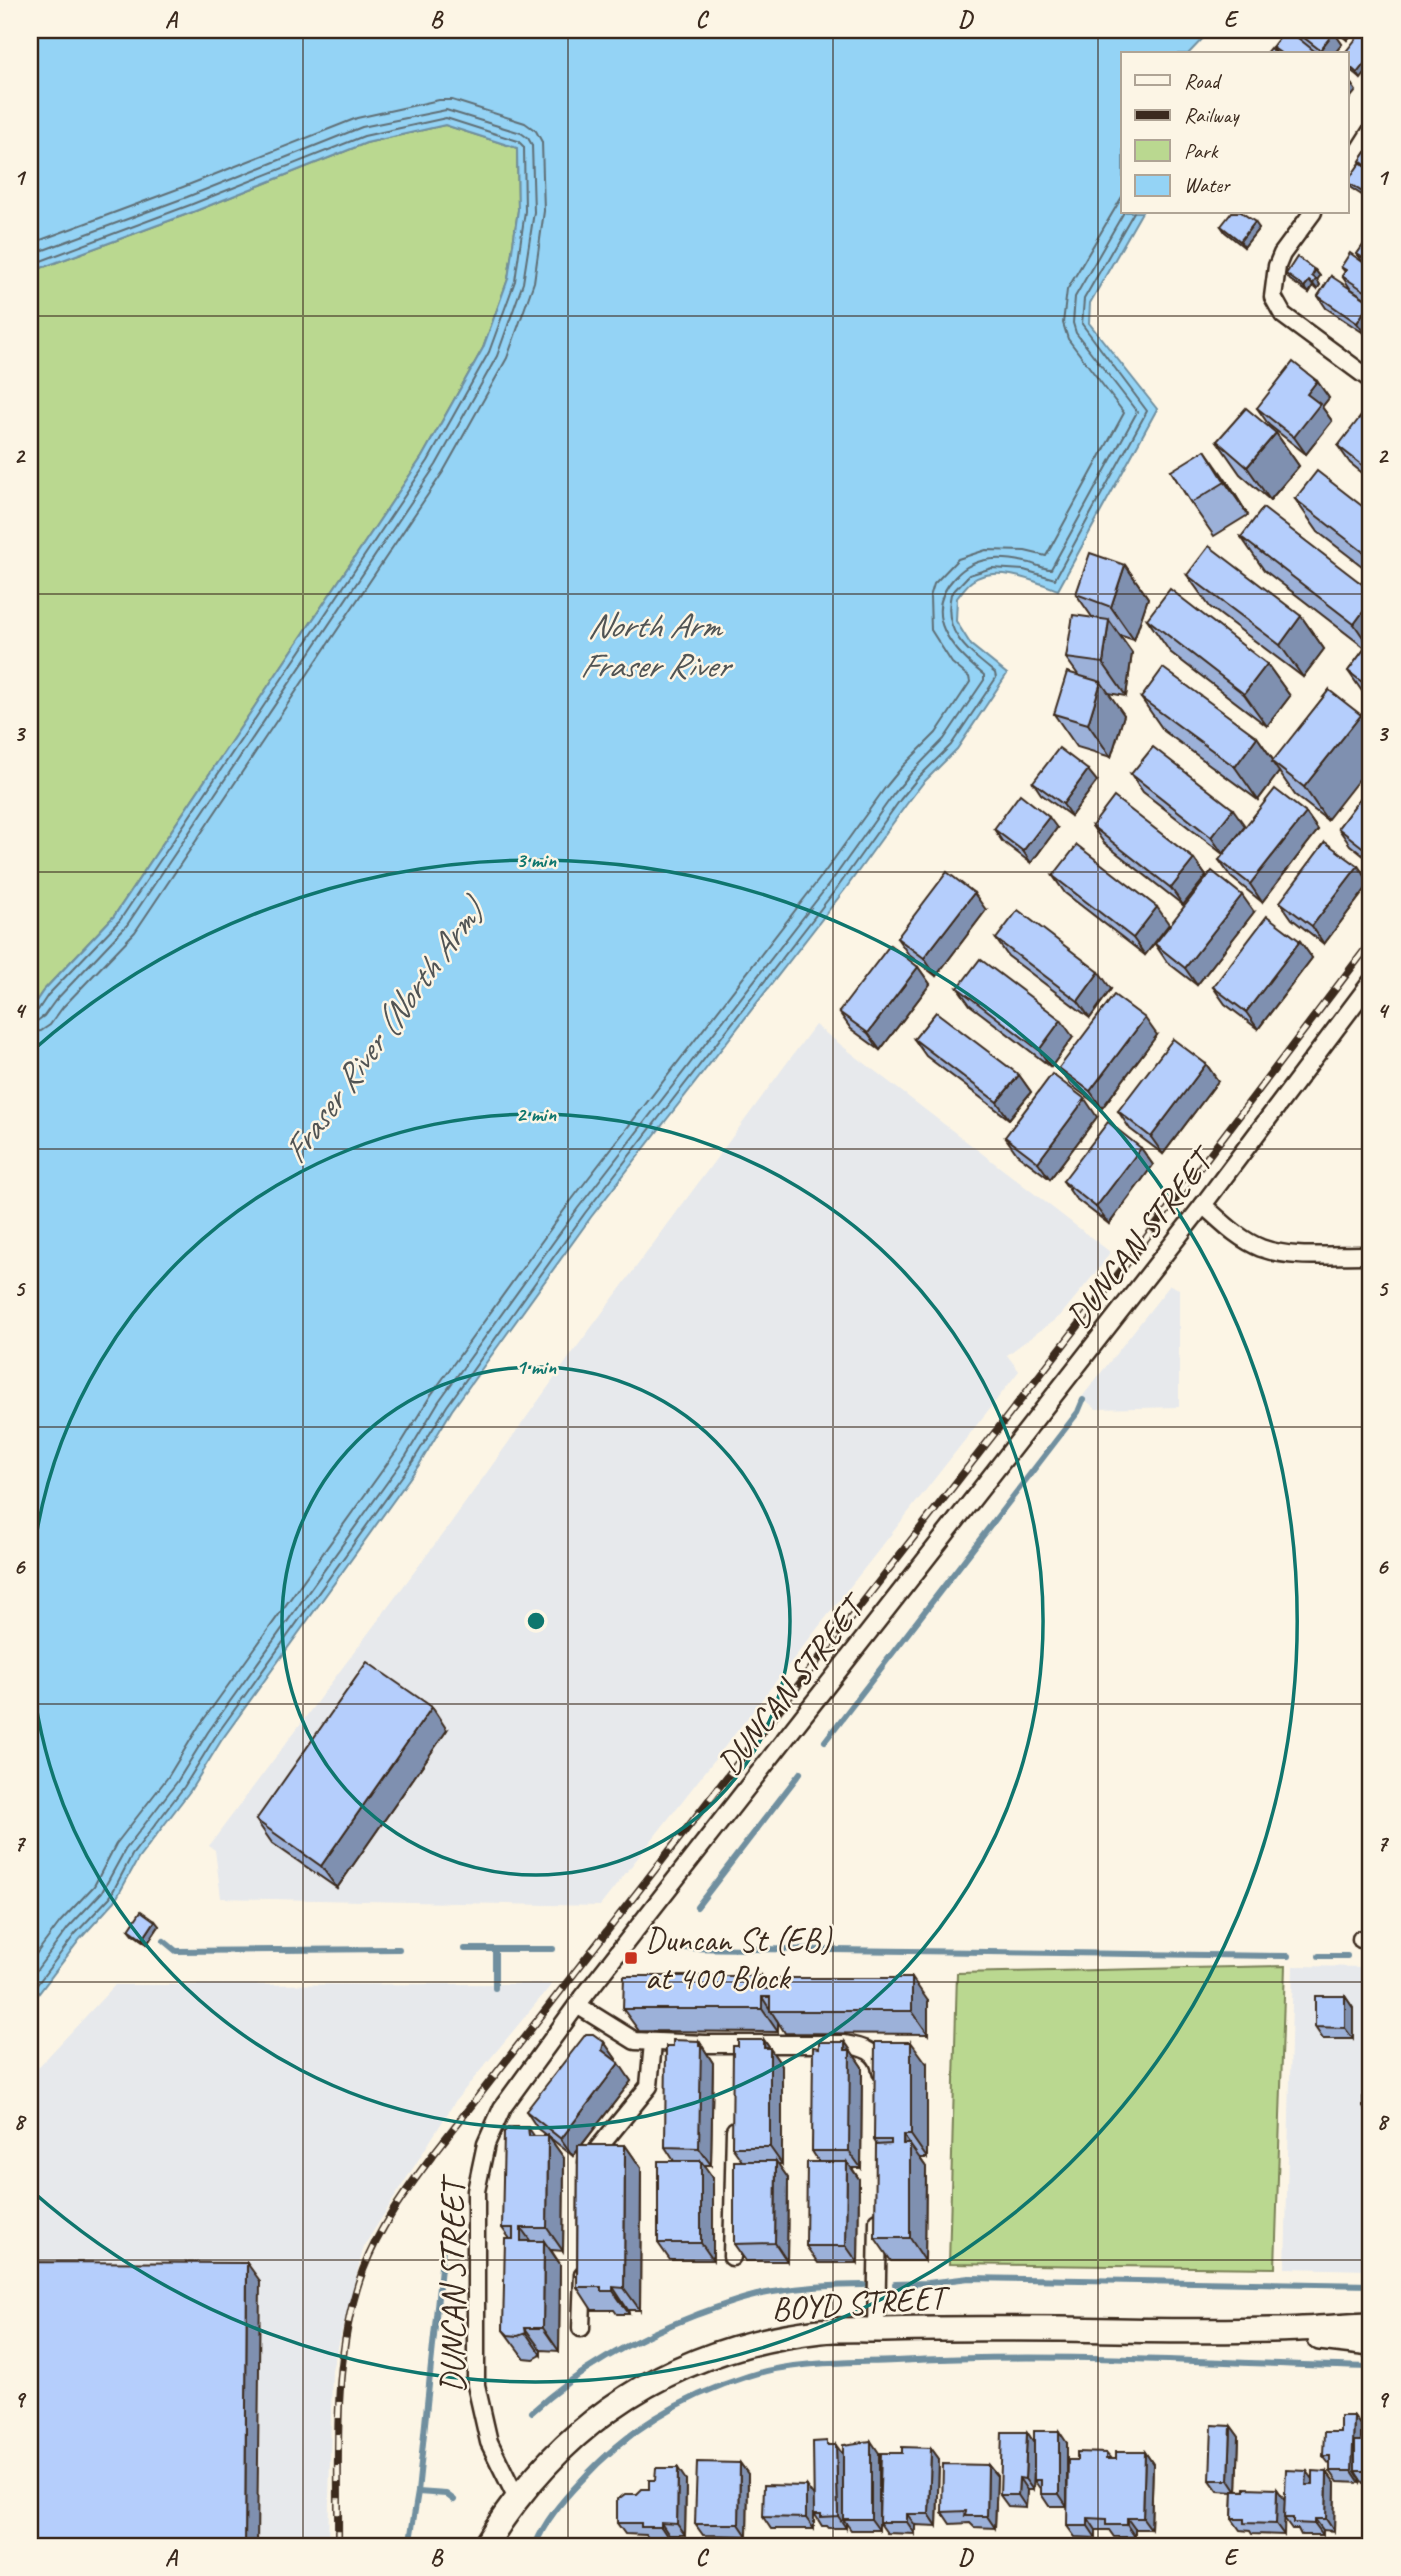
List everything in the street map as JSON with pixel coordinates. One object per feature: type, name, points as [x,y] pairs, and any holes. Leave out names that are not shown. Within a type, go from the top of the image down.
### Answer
[{"type":"main road","name":"BOYD STREET","points":[[485,2546],[517,2499],[547,2462],[578,2432],[662,2377],[712,2355],[767,2339],[822,2331],[1272,2330],[1371,2325]]},
{"type":"main road","name":"BOYD STREET","points":[[1272,2330],[1371,2344]]},
{"type":"street","points":[[1348,167],[1371,131]]},
{"type":"street","points":[[1312,214],[1282,254],[1277,266],[1273,297],[1283,315],[1371,380]]},
{"type":"street","name":"DUNCAN STREET","points":[[517,2499],[489,2442],[476,2385],[476,2191],[486,2144],[502,2108],[578,2005],[1203,1205],[1371,982]]},
{"type":"street","points":[[1203,1205],[1239,1235],[1261,1248],[1293,1254],[1371,1255]]},
{"type":"street","points":[[578,2005],[635,2041],[736,2051],[844,2044],[862,2047],[875,2054],[880,2063],[881,2093]]},
{"type":"street","points":[[584,2179],[585,2165],[649,2086],[653,2043]]},
{"type":"street","points":[[732,2257],[735,2111]]},
{"type":"street","points":[[876,2330],[879,2204]]},
{"type":"street","points":[[582,2328],[583,2260]]},
{"type":"shaded area","points":[[815,1025],[1110,1252],[1101,1266],[1060,1316],[1007,1355],[1019,1371],[600,1906],[221,1898],[215,1850],[209,1846],[450,1524],[571,1355]]},
{"type":"shaded area","points":[[1170,1285],[1179,1289],[1179,1407],[1096,1409],[1082,1397]]},
{"type":"shaded area","points":[[1293,1966],[1371,1967],[1371,2270],[1285,2268]]},
{"type":"shaded area","points":[[552,1984],[456,2100],[364,2246],[332,2370],[328,2546],[30,2546],[30,2076],[115,1985]]},
{"type":"green space","points":[[445,125],[517,148],[518,210],[508,279],[483,348],[422,457],[114,916],[43,991],[30,1010],[30,272],[193,212],[366,143]]},
{"type":"green space","points":[[1285,1966],[1275,2268],[949,2264],[957,1973]]},
{"type":"water","name":"North Arm Fraser River","points":[[30,30],[1211,30],[1190,52],[1121,52],[1121,214],[1141,214],[1090,303],[1089,323],[1157,409],[1058,590],[1015,576],[992,574],[972,581],[957,598],[956,621],[971,645],[1007,674],[957,749],[923,783],[846,888],[591,1217],[452,1410],[419,1465],[221,1741],[190,1791],[138,1859],[115,1901],[80,1939],[30,2005],[30,1010],[43,991],[114,916],[422,457],[483,348],[508,279],[518,210],[517,148],[445,125],[366,143],[193,212],[30,272]]},
{"type":"building","points":[[1285,30],[1288,30],[1316,52],[1279,52],[1272,47]]},
{"type":"building","points":[[1294,30],[1331,30],[1334,32],[1320,50]]},
{"type":"building","points":[[1363,30],[1371,32],[1371,55],[1357,73],[1348,65],[1348,52],[1346,52]]},
{"type":"building","points":[[1371,145],[1371,169],[1360,161]]},
{"type":"building","points":[[1360,163],[1371,171],[1371,188],[1367,195],[1348,181]]},
{"type":"building","points":[[1230,214],[1244,214],[1255,222],[1240,241],[1221,226]]},
{"type":"building","points":[[1371,236],[1371,263],[1357,254]]},
{"type":"building","points":[[1350,253],[1371,268],[1371,295],[1342,276],[1346,270],[1341,267]]},
{"type":"building","points":[[1297,257],[1315,270],[1312,276],[1316,279],[1313,284],[1309,281],[1304,287],[1286,274]]},
{"type":"building","points":[[1331,276],[1370,302],[1357,323],[1318,296]]},
{"type":"building","points":[[1293,362],[1317,381],[1307,394],[1320,404],[1294,437],[1257,408]]},
{"type":"building","points":[[1246,408],[1276,433],[1247,467],[1217,441]]},
{"type":"building","points":[[1361,416],[1371,423],[1371,472],[1338,446]]},
{"type":"building","points":[[1205,450],[1225,482],[1191,503],[1171,471]]},
{"type":"building","points":[[1317,471],[1371,513],[1371,558],[1295,499]]},
{"type":"building","points":[[1263,508],[1371,591],[1371,601],[1354,624],[1241,537]]},
{"type":"building","points":[[1209,546],[1301,616],[1280,645],[1187,575]]},
{"type":"building","points":[[1090,553],[1125,565],[1111,607],[1076,594]]},
{"type":"building","points":[[1170,589],[1267,664],[1244,694],[1147,619]]},
{"type":"building","points":[[1073,615],[1109,620],[1103,663],[1066,658]]},
{"type":"building","points":[[1371,640],[1371,689],[1348,671]]},
{"type":"building","points":[[1163,668],[1257,737],[1235,767],[1141,698]]},
{"type":"building","points":[[1067,672],[1101,682],[1088,724],[1054,714]]},
{"type":"building","points":[[1329,690],[1361,715],[1304,787],[1272,762]]},
{"type":"building","points":[[1153,747],[1233,809],[1211,837],[1131,774]]},
{"type":"building","points":[[1059,748],[1088,770],[1063,804],[1033,782]]},
{"type":"building","points":[[1371,784],[1371,851],[1370,853],[1338,828]]},
{"type":"building","points":[[1275,789],[1306,813],[1250,884],[1219,860]]},
{"type":"building","points":[[1020,794],[1049,817],[1023,851],[994,829]]},
{"type":"building","points":[[1114,797],[1194,859],[1171,888],[1092,826]]},
{"type":"building","points":[[1325,842],[1358,866],[1312,926],[1280,902]]},
{"type":"building","points":[[1077,845],[1157,907],[1133,938],[1053,876]]},
{"type":"building","points":[[1212,871],[1242,895],[1185,968],[1155,944]]},
{"type":"building","points":[[947,872],[974,893],[924,958],[897,938]]},
{"type":"building","points":[[1018,910],[1099,972],[1078,1001],[996,939]]},
{"type":"building","points":[[1267,916],[1300,941],[1246,1012],[1213,987]]},
{"type":"building","points":[[890,945],[918,967],[868,1033],[839,1012]]},
{"type":"building","points":[[980,959],[1061,1020],[1039,1050],[958,988]]},
{"type":"building","points":[[1114,995],[1145,1018],[1090,1091],[1059,1068]]},
{"type":"building","points":[[936,1012],[1019,1075],[997,1102],[914,1039]]},
{"type":"building","points":[[1173,1039],[1206,1064],[1151,1137],[1118,1111]]},
{"type":"building","points":[[1052,1074],[1085,1099],[1038,1162],[1005,1137]]},
{"type":"building","points":[[1108,1122],[1141,1148],[1096,1207],[1063,1181]]},
{"type":"building","points":[[367,1662],[432,1707],[321,1866],[256,1820]]},
{"type":"building","points":[[141,1911],[155,1921],[143,1939],[129,1929]]},
{"type":"building","points":[[624,1976],[762,1976],[762,1989],[772,1989],[772,1978],[912,1978],[912,2011],[770,2011],[770,1997],[762,1997],[762,2009],[623,2009]]},
{"type":"building","points":[[1315,1996],[1345,1996],[1345,2028],[1315,2027]]},
{"type":"building","points":[[1367,1998],[1371,1998],[1371,2024],[1366,2024]]},
{"type":"building","points":[[586,2034],[593,2034],[604,2042],[602,2050],[619,2063],[561,2139],[526,2111]]},
{"type":"building","points":[[673,2040],[699,2041],[701,2046],[699,2148],[665,2147],[666,2046],[673,2046]]},
{"type":"building","points":[[738,2040],[764,2040],[764,2048],[770,2048],[770,2147],[732,2147],[733,2046],[738,2046]]},
{"type":"building","points":[[819,2042],[845,2042],[845,2050],[850,2050],[849,2151],[812,2151],[813,2047],[819,2048]]},
{"type":"building","points":[[875,2042],[911,2042],[911,2135],[903,2135],[903,2144],[910,2144],[910,2238],[875,2238],[876,2145],[891,2144],[891,2140],[874,2140]]},
{"type":"building","points":[[1363,2068],[1371,2068],[1371,2107],[1363,2107]]},
{"type":"building","points":[[509,2127],[528,2127],[529,2136],[548,2136],[547,2228],[521,2228],[521,2241],[544,2241],[543,2328],[525,2328],[526,2333],[518,2336],[508,2335],[503,2330],[505,2239],[513,2239],[513,2228],[502,2228],[504,2132]]},
{"type":"building","points":[[578,2145],[625,2145],[624,2288],[613,2287],[613,2291],[601,2291],[601,2287],[577,2287]]},
{"type":"building","points":[[658,2161],[701,2161],[701,2243],[658,2243]]},
{"type":"building","points":[[734,2161],[776,2161],[775,2243],[734,2244]]},
{"type":"building","points":[[807,2162],[847,2162],[846,2246],[806,2246]]},
{"type":"building","points":[[30,2262],[247,2263],[245,2546],[30,2546]]},
{"type":"building","points":[[1340,2416],[1354,2416],[1352,2471],[1330,2471],[1330,2456],[1323,2456],[1324,2432],[1340,2432]]},
{"type":"building","points":[[1361,2422],[1371,2422],[1371,2471],[1355,2471],[1355,2441],[1361,2441]]},
{"type":"building","points":[[1212,2425],[1231,2426],[1229,2480],[1210,2480]]},
{"type":"building","points":[[1034,2431],[1059,2431],[1059,2494],[1041,2494],[1041,2480],[1034,2480]]},
{"type":"building","points":[[1002,2432],[1027,2432],[1025,2479],[1019,2478],[1018,2495],[1000,2495]]},
{"type":"building","points":[[827,2441],[827,2445],[836,2445],[838,2516],[821,2517],[821,2514],[814,2514],[813,2442]]},
{"type":"building","points":[[871,2441],[871,2519],[843,2519],[843,2445]]},
{"type":"building","points":[[902,2447],[931,2448],[929,2514],[907,2514],[907,2522],[879,2522],[881,2453],[902,2453]]},
{"type":"building","points":[[1077,2452],[1106,2453],[1106,2459],[1116,2459],[1116,2452],[1145,2452],[1143,2518],[1127,2518],[1127,2525],[1106,2525],[1106,2519],[1088,2518],[1088,2526],[1067,2526],[1068,2460],[1077,2460]]},
{"type":"building","points":[[697,2462],[740,2463],[739,2524],[695,2524]]},
{"type":"building","points":[[943,2464],[988,2465],[987,2516],[965,2516],[966,2511],[942,2512]]},
{"type":"building","points":[[656,2468],[678,2468],[677,2524],[661,2523],[661,2527],[641,2527],[641,2523],[617,2523],[617,2500],[625,2494],[637,2494],[642,2489],[649,2489],[649,2480],[655,2480]]},
{"type":"building","points":[[1286,2470],[1307,2471],[1306,2485],[1313,2485],[1313,2471],[1327,2472],[1326,2519],[1315,2519],[1315,2524],[1293,2523],[1293,2518],[1284,2518]]},
{"type":"building","points":[[764,2485],[806,2486],[806,2518],[763,2517]]},
{"type":"building","points":[[1245,2488],[1277,2489],[1276,2524],[1244,2523],[1244,2519],[1232,2519],[1233,2491],[1245,2491]]},
{"type":"building","points":[[1368,2493],[1371,2493],[1371,2520],[1368,2520]]},
{"type":"waterway","points":[[825,1741],[1078,1412],[1083,1400]]},
{"type":"waterway","points":[[697,1907],[800,1773]]},
{"type":"waterway","points":[[164,1941],[176,1951],[399,1949]]},
{"type":"waterway","points":[[680,1948],[1288,1956]]},
{"type":"waterway","points":[[465,1949],[553,1949]]},
{"type":"waterway","points":[[495,1949],[495,1988]]},
{"type":"waterway","points":[[1319,1956],[1347,1956]]},
{"type":"waterway","points":[[409,2546],[418,2492],[443,2248]]},
{"type":"waterway","points":[[895,2284],[969,2278],[1371,2285]]},
{"type":"waterway","points":[[532,2412],[569,2382],[609,2356],[696,2315],[773,2292],[864,2285]]},
{"type":"waterway","points":[[535,2546],[548,2520],[567,2497],[598,2463],[636,2431],[656,2417],[700,2394],[766,2371],[820,2364],[1014,2358],[1371,2367]]},
{"type":"waterway","points":[[418,2492],[446,2494],[454,2500]]},
{"type":"railway","points":[[338,2546],[339,2406],[346,2337],[363,2270],[393,2211],[432,2156],[1134,1254],[1371,942]]},
{"type":"place","name":"Duncan St (EB) at 400 Block","points":[[631,1958]]},
{"type":"water label","name":"Fraser River (North Arm)","points":[[382,1032]]}]
